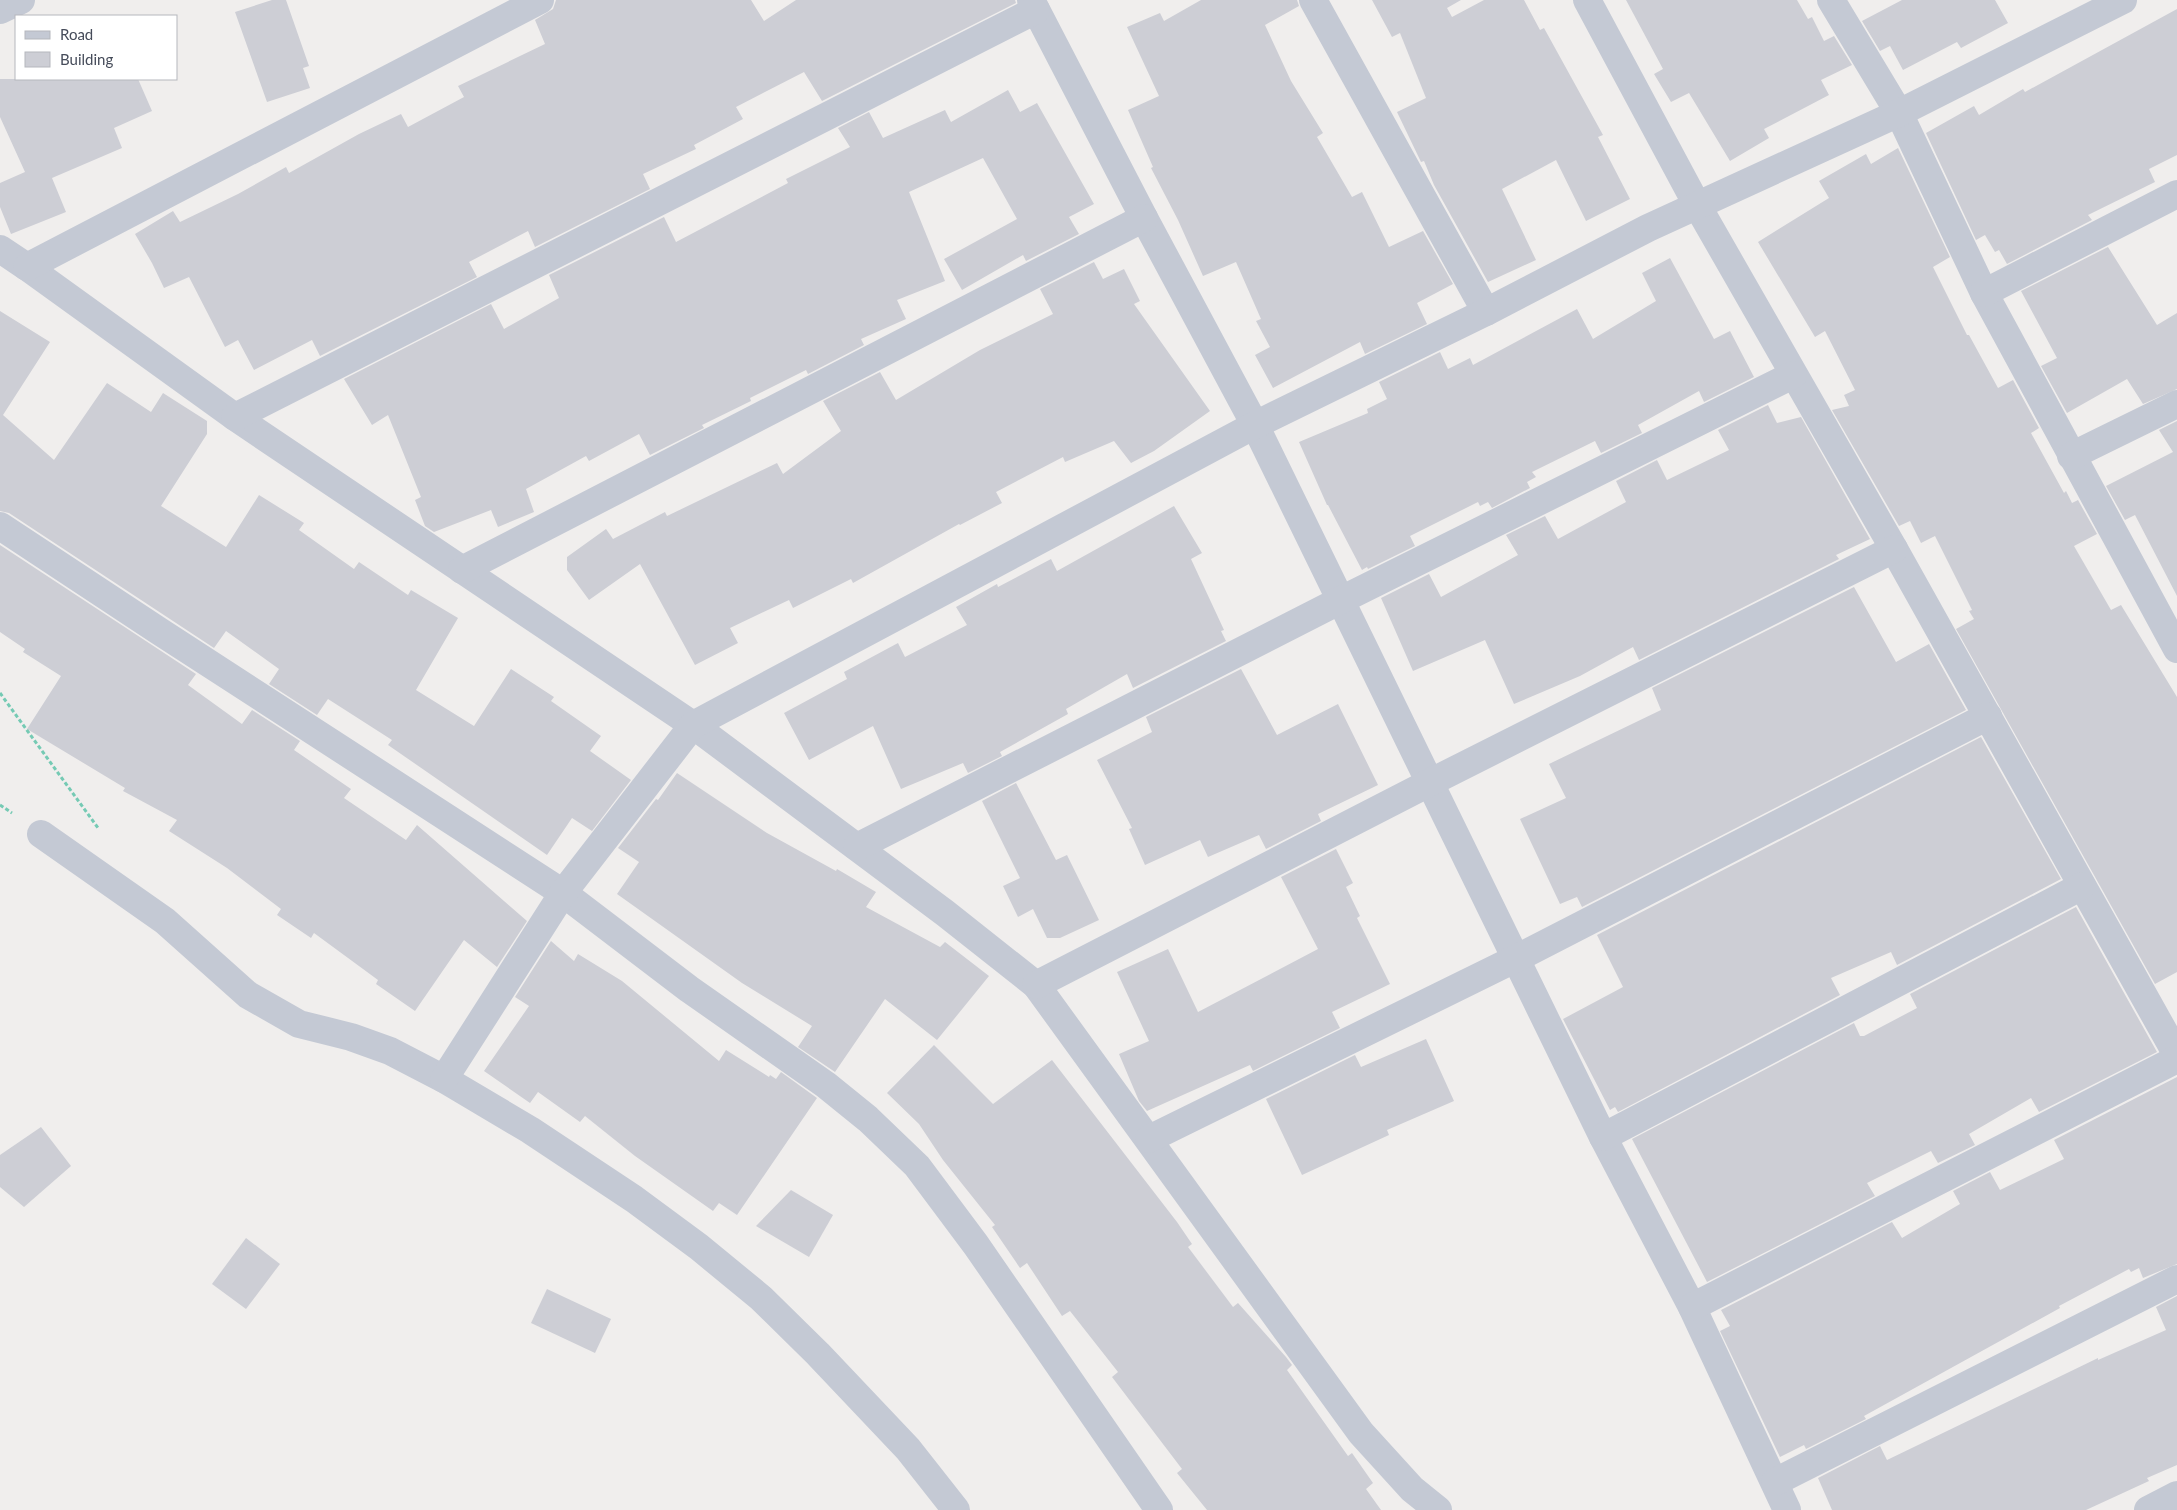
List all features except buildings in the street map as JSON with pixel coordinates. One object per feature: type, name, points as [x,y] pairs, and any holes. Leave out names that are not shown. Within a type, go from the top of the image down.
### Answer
[{"type":"street","points":[[0,10],[21,0]]},
{"type":"street","points":[[27,267],[540,0]]},
{"type":"street","points":[[1313,0],[1486,312]]},
{"type":"street","points":[[1587,0],[1697,205],[1894,549],[2177,1055]]},
{"type":"street","points":[[1831,0],[1899,113],[1984,293],[2071,456],[2173,632]]},
{"type":"street","points":[[444,1079],[564,893],[694,725],[1255,425],[1486,312],[1697,205],[1899,113],[2123,0]]},
{"type":"street","points":[[235,417],[1034,5],[1144,218],[1255,425],[1603,1137],[1692,1307],[1787,1510]]},
{"type":"street","points":[[1984,293],[2177,194]]},
{"type":"street","points":[[462,570],[1144,218]]},
{"type":"street","points":[[0,250],[27,267],[235,417],[694,725],[857,847],[1036,985],[1361,1433],[1406,1483],[1438,1510]]},
{"type":"street","points":[[857,847],[1340,600],[1793,375]]},
{"type":"street","points":[[2071,456],[2177,404]]},
{"type":"street","points":[[0,526],[159,632],[564,893],[688,989],[826,1085],[868,1119],[917,1166],[982,1253],[1159,1510]]},
{"type":"street","points":[[1036,985],[1431,782],[1894,549]]},
{"type":"street","points":[[1149,1140],[1517,958],[1988,716]]},
{"type":"street","points":[[41,834],[165,921],[248,995],[298,1024],[351,1037],[390,1051],[444,1079],[530,1130],[634,1199],[699,1246],[754,1293],[818,1354],[908,1450],[956,1510]]},
{"type":"street","points":[[1603,1137],[2082,886]]},
{"type":"street","points":[[1692,1307],[2177,1059]]},
{"type":"street","points":[[1775,1482],[2177,1279]]},
{"type":"street","points":[[2148,1510],[2177,1495]]},
{"type":"path","points":[[0,693],[103,834]]}]
